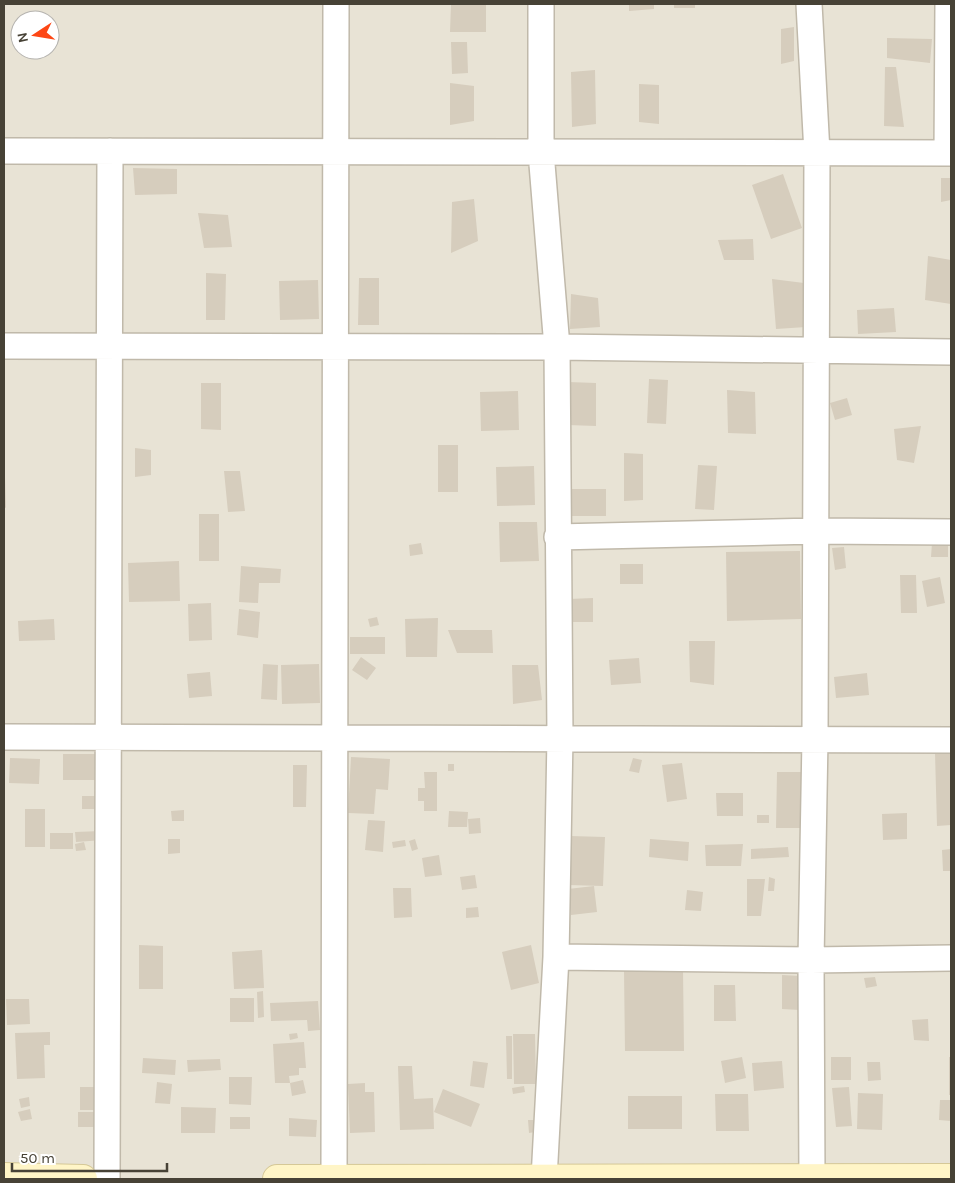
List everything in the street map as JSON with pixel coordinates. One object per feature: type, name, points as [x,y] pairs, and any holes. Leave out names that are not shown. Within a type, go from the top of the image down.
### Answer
[{"type":"main road","points":[[4,1177],[83,1179]]},
{"type":"main road","points":[[277,1179],[951,1178]]},
{"type":"street","points":[[334,1179],[336,4]]},
{"type":"street","points":[[541,4],[541,152],[557,347],[560,737],[556,957],[544,1179]]},
{"type":"street","points":[[809,4],[817,153],[812,1178]]},
{"type":"street","points":[[4,151],[949,153],[948,4]]},
{"type":"street","points":[[107,1179],[110,151]]},
{"type":"street","points":[[4,346],[557,347],[951,352]]},
{"type":"street","points":[[557,537],[816,531],[951,532]]},
{"type":"street","points":[[4,736],[951,740]]},
{"type":"street","points":[[556,957],[812,960],[951,958]]},
{"type":"shaded area","points":[[4,4],[951,4],[951,1179],[4,1179]]},
{"type":"building","points":[[451,4],[486,4],[486,32],[450,32]]},
{"type":"building","points":[[629,4],[654,4],[654,9],[629,11]]},
{"type":"building","points":[[674,4],[695,4],[695,8],[674,8]]},
{"type":"building","points":[[794,27],[794,61],[781,64],[781,29]]},
{"type":"building","points":[[887,38],[932,39],[930,63],[887,58]]},
{"type":"building","points":[[451,42],[467,42],[468,73],[452,74]]},
{"type":"building","points":[[885,67],[896,67],[904,127],[884,126]]},
{"type":"building","points":[[595,70],[596,124],[572,127],[571,72]]},
{"type":"building","points":[[450,83],[474,86],[474,121],[450,125]]},
{"type":"building","points":[[639,84],[659,85],[659,124],[639,122]]},
{"type":"building","points":[[133,168],[177,169],[177,194],[135,195]]},
{"type":"building","points":[[783,174],[802,228],[771,239],[752,185]]},
{"type":"building","points":[[941,178],[951,178],[951,200],[941,202]]},
{"type":"building","points":[[474,199],[478,241],[451,253],[452,202]]},
{"type":"building","points":[[198,213],[228,215],[232,247],[204,248]]},
{"type":"building","points":[[753,239],[754,260],[724,260],[718,240]]},
{"type":"building","points":[[928,256],[951,260],[951,304],[925,300]]},
{"type":"building","points":[[206,273],[226,274],[225,320],[206,320]]},
{"type":"building","points":[[359,278],[379,278],[379,325],[358,325]]},
{"type":"building","points":[[772,279],[804,283],[806,327],[776,329]]},
{"type":"building","points":[[318,280],[319,319],[280,320],[279,281]]},
{"type":"building","points":[[571,294],[598,298],[600,327],[570,329]]},
{"type":"building","points":[[894,308],[896,332],[858,334],[857,310]]},
{"type":"building","points":[[649,379],[668,380],[666,424],[647,423]]},
{"type":"building","points":[[568,382],[596,383],[596,426],[568,425]]},
{"type":"building","points":[[201,383],[221,383],[221,430],[201,429]]},
{"type":"building","points":[[727,390],[755,392],[756,434],[728,433]]},
{"type":"building","points":[[518,391],[519,430],[481,431],[480,392]]},
{"type":"building","points":[[847,398],[852,415],[835,420],[830,403]]},
{"type":"building","points":[[921,426],[914,463],[897,460],[894,429]]},
{"type":"building","points":[[438,445],[458,445],[458,492],[438,492]]},
{"type":"building","points":[[135,448],[151,450],[151,475],[135,477]]},
{"type":"building","points":[[624,453],[643,454],[643,500],[624,501]]},
{"type":"building","points":[[698,465],[717,466],[714,510],[695,509]]},
{"type":"building","points":[[534,466],[535,505],[497,506],[496,467]]},
{"type":"building","points":[[224,471],[240,471],[245,511],[228,512]]},
{"type":"building","points":[[5,477],[6,508],[4,507]]},
{"type":"building","points":[[572,489],[606,489],[606,516],[572,516]]},
{"type":"building","points":[[199,514],[219,514],[219,561],[199,561]]},
{"type":"building","points":[[499,522],[537,522],[539,561],[500,562]]},
{"type":"building","points":[[421,543],[423,554],[410,556],[409,545]]},
{"type":"building","points":[[932,543],[948,543],[948,557],[931,557]]},
{"type":"building","points":[[844,547],[846,568],[835,570],[832,548]]},
{"type":"building","points":[[800,551],[801,619],[727,621],[726,552]]},
{"type":"building","points":[[179,561],[180,601],[129,602],[128,563]]},
{"type":"building","points":[[620,564],[643,564],[643,584],[620,584]]},
{"type":"building","points":[[241,566],[281,569],[280,583],[259,583],[258,603],[239,602]]},
{"type":"building","points":[[900,575],[916,575],[917,613],[901,613]]},
{"type":"building","points":[[940,577],[945,603],[927,607],[922,581]]},
{"type":"building","points":[[593,598],[593,622],[570,622],[569,599]]},
{"type":"building","points":[[211,603],[212,640],[189,641],[188,604]]},
{"type":"building","points":[[239,609],[260,612],[258,638],[237,635]]},
{"type":"building","points":[[377,617],[379,625],[370,627],[368,619]]},
{"type":"building","points":[[438,618],[437,657],[406,657],[405,619]]},
{"type":"building","points":[[54,619],[55,640],[19,641],[18,621]]},
{"type":"building","points":[[448,630],[492,630],[493,653],[457,653]]},
{"type":"building","points":[[350,637],[385,637],[385,654],[350,654]]},
{"type":"building","points":[[689,641],[715,641],[714,685],[690,682]]},
{"type":"building","points":[[361,657],[376,668],[367,680],[352,670]]},
{"type":"building","points":[[639,658],[641,683],[611,685],[609,660]]},
{"type":"building","points":[[263,664],[278,665],[277,700],[261,699]]},
{"type":"building","points":[[319,664],[320,703],[282,704],[281,665]]},
{"type":"building","points":[[512,665],[538,665],[542,700],[513,704]]},
{"type":"building","points":[[210,672],[212,696],[189,698],[187,674]]},
{"type":"building","points":[[867,673],[869,695],[836,698],[834,677]]},
{"type":"building","points":[[935,753],[951,753],[951,825],[937,826]]},
{"type":"building","points":[[63,754],[103,754],[103,780],[63,780]]},
{"type":"building","points":[[351,757],[390,759],[388,790],[376,789],[374,814],[348,813]]},
{"type":"building","points":[[10,758],[40,759],[39,784],[9,783]]},
{"type":"building","points":[[633,758],[642,760],[639,773],[629,771]]},
{"type":"building","points":[[682,763],[687,799],[667,802],[662,765]]},
{"type":"building","points":[[448,764],[454,764],[454,771],[448,771]]},
{"type":"building","points":[[293,765],[307,765],[306,807],[293,807]]},
{"type":"building","points":[[424,772],[437,772],[437,811],[424,811],[424,801],[418,801],[418,788],[425,788]]},
{"type":"building","points":[[777,772],[801,772],[801,828],[776,828]]},
{"type":"building","points":[[716,793],[743,793],[743,816],[717,816]]},
{"type":"building","points":[[82,796],[101,796],[102,809],[82,809]]},
{"type":"building","points":[[25,809],[45,809],[45,847],[25,847]]},
{"type":"building","points":[[184,810],[184,821],[172,821],[171,811]]},
{"type":"building","points":[[449,811],[468,812],[467,827],[448,827]]},
{"type":"building","points":[[907,813],[907,839],[883,840],[882,814]]},
{"type":"building","points":[[757,815],[769,815],[769,823],[757,823]]},
{"type":"building","points":[[480,818],[481,833],[469,834],[468,819]]},
{"type":"building","points":[[368,820],[385,821],[383,852],[365,850]]},
{"type":"building","points":[[102,831],[103,840],[76,842],[75,832]]},
{"type":"building","points":[[50,833],[73,833],[73,849],[50,849]]},
{"type":"building","points":[[570,836],[605,837],[603,886],[568,885]]},
{"type":"building","points":[[168,839],[180,839],[180,853],[168,854]]},
{"type":"building","points":[[415,839],[418,849],[412,851],[409,841]]},
{"type":"building","points":[[650,839],[689,842],[688,861],[649,857]]},
{"type":"building","points":[[405,840],[406,846],[393,848],[392,842]]},
{"type":"building","points":[[84,842],[86,850],[76,851],[75,844]]},
{"type":"building","points":[[743,844],[741,866],[706,866],[705,845]]},
{"type":"building","points":[[788,847],[789,857],[751,859],[751,849]]},
{"type":"building","points":[[951,849],[951,871],[943,871],[942,850]]},
{"type":"building","points":[[439,855],[442,875],[425,877],[422,858]]},
{"type":"building","points":[[475,875],[477,888],[462,890],[460,877]]},
{"type":"building","points":[[769,877],[775,879],[774,891],[768,891]]},
{"type":"building","points":[[747,879],[765,879],[761,916],[747,916]]},
{"type":"building","points":[[594,886],[597,912],[571,915],[568,889]]},
{"type":"building","points":[[393,888],[411,888],[412,917],[394,918]]},
{"type":"building","points":[[687,890],[703,892],[701,911],[685,910]]},
{"type":"building","points":[[478,907],[479,917],[466,918],[466,908]]},
{"type":"building","points":[[139,945],[163,946],[163,989],[139,989]]},
{"type":"building","points":[[531,945],[539,983],[511,990],[502,952]]},
{"type":"building","points":[[262,950],[264,988],[234,989],[232,952]]},
{"type":"building","points":[[683,969],[684,1051],[625,1051],[624,970]]},
{"type":"building","points":[[782,975],[800,976],[800,1010],[782,1009]]},
{"type":"building","points":[[875,977],[877,986],[866,988],[864,978]]},
{"type":"building","points":[[714,985],[735,985],[736,1021],[714,1021]]},
{"type":"building","points":[[263,991],[264,1017],[258,1018],[257,992]]},
{"type":"building","points":[[230,998],[254,998],[254,1022],[230,1022]]},
{"type":"building","points":[[6,999],[29,999],[30,1024],[7,1025]]},
{"type":"building","points":[[318,1001],[320,1030],[308,1031],[307,1020],[271,1021],[270,1003]]},
{"type":"building","points":[[928,1019],[929,1041],[914,1040],[912,1020]]},
{"type":"building","points":[[50,1032],[50,1045],[44,1045],[45,1078],[17,1079],[15,1033]]},
{"type":"building","points":[[297,1033],[298,1038],[290,1040],[289,1034]]},
{"type":"building","points":[[513,1034],[535,1034],[536,1084],[514,1084]]},
{"type":"building","points":[[506,1036],[512,1036],[512,1079],[507,1079]]},
{"type":"building","points":[[304,1042],[306,1068],[299,1068],[299,1075],[289,1076],[290,1083],[275,1083],[273,1044]]},
{"type":"building","points":[[742,1057],[746,1078],[725,1083],[721,1061]]},
{"type":"building","points":[[831,1057],[851,1057],[851,1080],[831,1080]]},
{"type":"building","points":[[949,1057],[951,1057],[951,1095],[949,1095]]},
{"type":"building","points":[[143,1058],[176,1060],[175,1075],[142,1073]]},
{"type":"building","points":[[220,1059],[221,1070],[188,1072],[187,1060]]},
{"type":"building","points":[[473,1061],[488,1063],[484,1088],[470,1086]]},
{"type":"building","points":[[782,1061],[784,1088],[754,1091],[752,1063]]},
{"type":"building","points":[[867,1062],[880,1062],[881,1080],[868,1081]]},
{"type":"building","points":[[398,1066],[412,1066],[414,1099],[433,1098],[434,1129],[400,1130]]},
{"type":"building","points":[[229,1077],[252,1077],[251,1105],[229,1104]]},
{"type":"building","points":[[303,1080],[306,1093],[292,1096],[290,1083]]},
{"type":"building","points":[[157,1082],[172,1084],[170,1104],[155,1103]]},
{"type":"building","points":[[365,1083],[365,1092],[374,1092],[375,1132],[350,1133],[348,1084]]},
{"type":"building","points":[[524,1086],[525,1092],[513,1094],[512,1088]]},
{"type":"building","points":[[80,1087],[99,1087],[99,1110],[80,1110]]},
{"type":"building","points":[[849,1087],[852,1126],[836,1127],[832,1088]]},
{"type":"building","points":[[443,1089],[480,1104],[471,1127],[434,1112]]},
{"type":"building","points":[[858,1093],[883,1094],[882,1130],[857,1129]]},
{"type":"building","points":[[715,1094],[748,1094],[749,1131],[716,1131]]},
{"type":"building","points":[[628,1096],[682,1096],[682,1129],[628,1129]]},
{"type":"building","points":[[29,1097],[30,1106],[21,1108],[19,1099]]},
{"type":"building","points":[[940,1100],[951,1100],[951,1121],[939,1120]]},
{"type":"building","points":[[181,1107],[216,1108],[215,1133],[181,1133]]},
{"type":"building","points":[[30,1109],[32,1119],[21,1121],[18,1112]]},
{"type":"building","points":[[78,1112],[98,1112],[98,1127],[78,1127]]},
{"type":"building","points":[[230,1117],[250,1117],[250,1129],[230,1129]]},
{"type":"building","points":[[289,1118],[317,1120],[316,1137],[289,1136]]},
{"type":"building","points":[[528,1120],[534,1120],[535,1132],[529,1133]]}]
